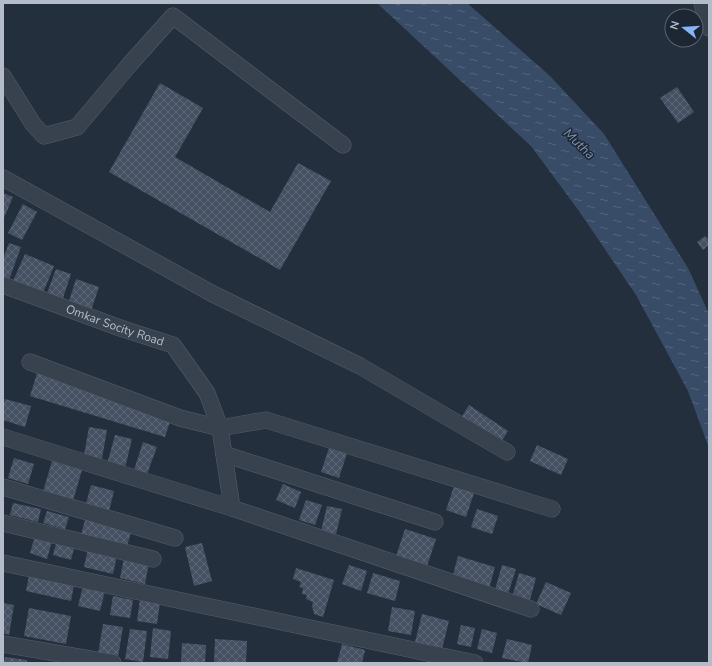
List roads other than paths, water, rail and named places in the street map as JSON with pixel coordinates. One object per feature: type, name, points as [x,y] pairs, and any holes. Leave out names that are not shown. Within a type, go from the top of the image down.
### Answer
[{"type":"street","points":[[702,3],[709,28]]},
{"type":"street","points":[[3,76],[33,124],[44,136],[77,127],[173,16],[343,145]]},
{"type":"street","points":[[3,178],[213,294],[360,366],[507,452]]},
{"type":"street","name":"Omkar Socity Road","points":[[3,285],[123,329],[173,345],[207,393],[220,428],[232,508]]},
{"type":"street","points":[[30,362],[180,418],[220,428],[266,420],[552,509]]},
{"type":"street","points":[[3,436],[232,508],[531,609]]},
{"type":"street","points":[[224,454],[435,522]]},
{"type":"street","points":[[3,487],[175,538]]},
{"type":"street","points":[[3,523],[152,559]]},
{"type":"street","points":[[3,563],[475,663]]},
{"type":"street","points":[[3,644],[50,658],[113,663]]},
{"type":"water","name":"Mutha","points":[[377,3],[467,3],[550,76],[604,134],[688,268],[709,314],[709,448],[688,391],[636,295],[579,211],[531,146]]}]
